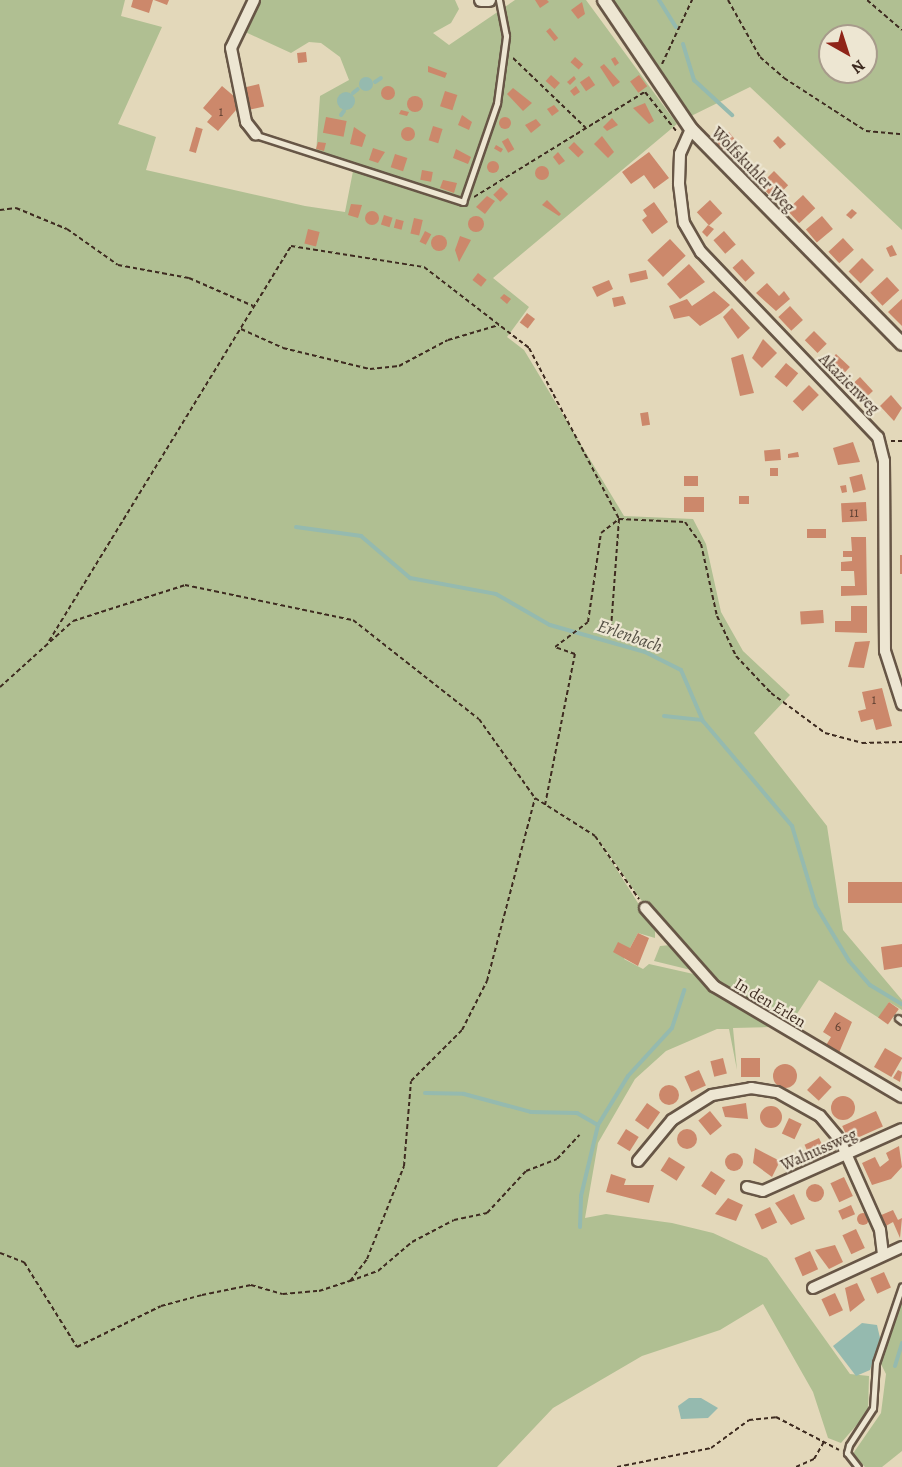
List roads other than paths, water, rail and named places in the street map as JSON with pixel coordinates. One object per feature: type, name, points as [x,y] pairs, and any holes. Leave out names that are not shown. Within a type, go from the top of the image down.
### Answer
[{"type":"street","points":[[254,0],[231,48],[246,122],[256,135]]},
{"type":"street","points":[[481,0],[489,0]]},
{"type":"street","name":"Wolfskuhler Weg","points":[[604,0],[691,129],[902,344]]},
{"type":"street","name":"Akazienweg","points":[[691,129],[683,139],[684,223],[701,252],[878,437],[884,461],[885,651],[902,704]]},
{"type":"street","name":"In den Erlen","points":[[645,908],[714,986],[902,1097]]},
{"type":"street","points":[[638,1161],[685,1109],[712,1095],[752,1088],[777,1092],[820,1116],[846,1154],[880,1230],[883,1255]]},
{"type":"street","name":"Walnussweg","points":[[747,1187],[763,1191],[902,1129]]},
{"type":"street","points":[[813,1288],[902,1247]]},
{"type":"lane","points":[[256,135],[453,201],[468,196],[497,103],[506,36],[499,0]]},
{"type":"lane","points":[[858,1467],[847,1453],[873,1408],[876,1379],[902,1286]]},
{"type":"water","points":[[363,77],[369,77],[373,84],[369,91],[363,91],[359,87],[359,81]]},
{"type":"water","points":[[346,92],[352,95],[355,101],[352,107],[346,110],[340,107],[337,101],[340,95]]},
{"type":"water","points":[[862,1323],[877,1325],[880,1338],[870,1370],[856,1376],[833,1346]]},
{"type":"water","points":[[689,1398],[701,1398],[718,1408],[708,1418],[681,1419],[678,1406]]},
{"type":"waterway","points":[[659,0],[676,27]]},
{"type":"waterway","points":[[683,44],[694,80],[732,115]]},
{"type":"waterway","points":[[375,82],[381,78]]},
{"type":"waterway","points":[[353,93],[358,89]]},
{"type":"waterway","points":[[341,115],[344,111]]},
{"type":"waterway","name":"Erlenbach","points":[[296,527],[361,536],[410,578],[496,594],[550,625],[645,652],[681,670],[703,721],[792,826],[816,906],[849,961],[870,985],[902,1004]]},
{"type":"waterway","points":[[664,716],[701,720]]},
{"type":"waterway","points":[[580,1227],[581,1196],[598,1125],[628,1076],[672,1028],[684,990]]},
{"type":"waterway","points":[[425,1093],[464,1094],[531,1112],[577,1113],[598,1125]]},
{"type":"waterway","name":"Erlenbach","points":[[895,1366],[902,1343]]}]
